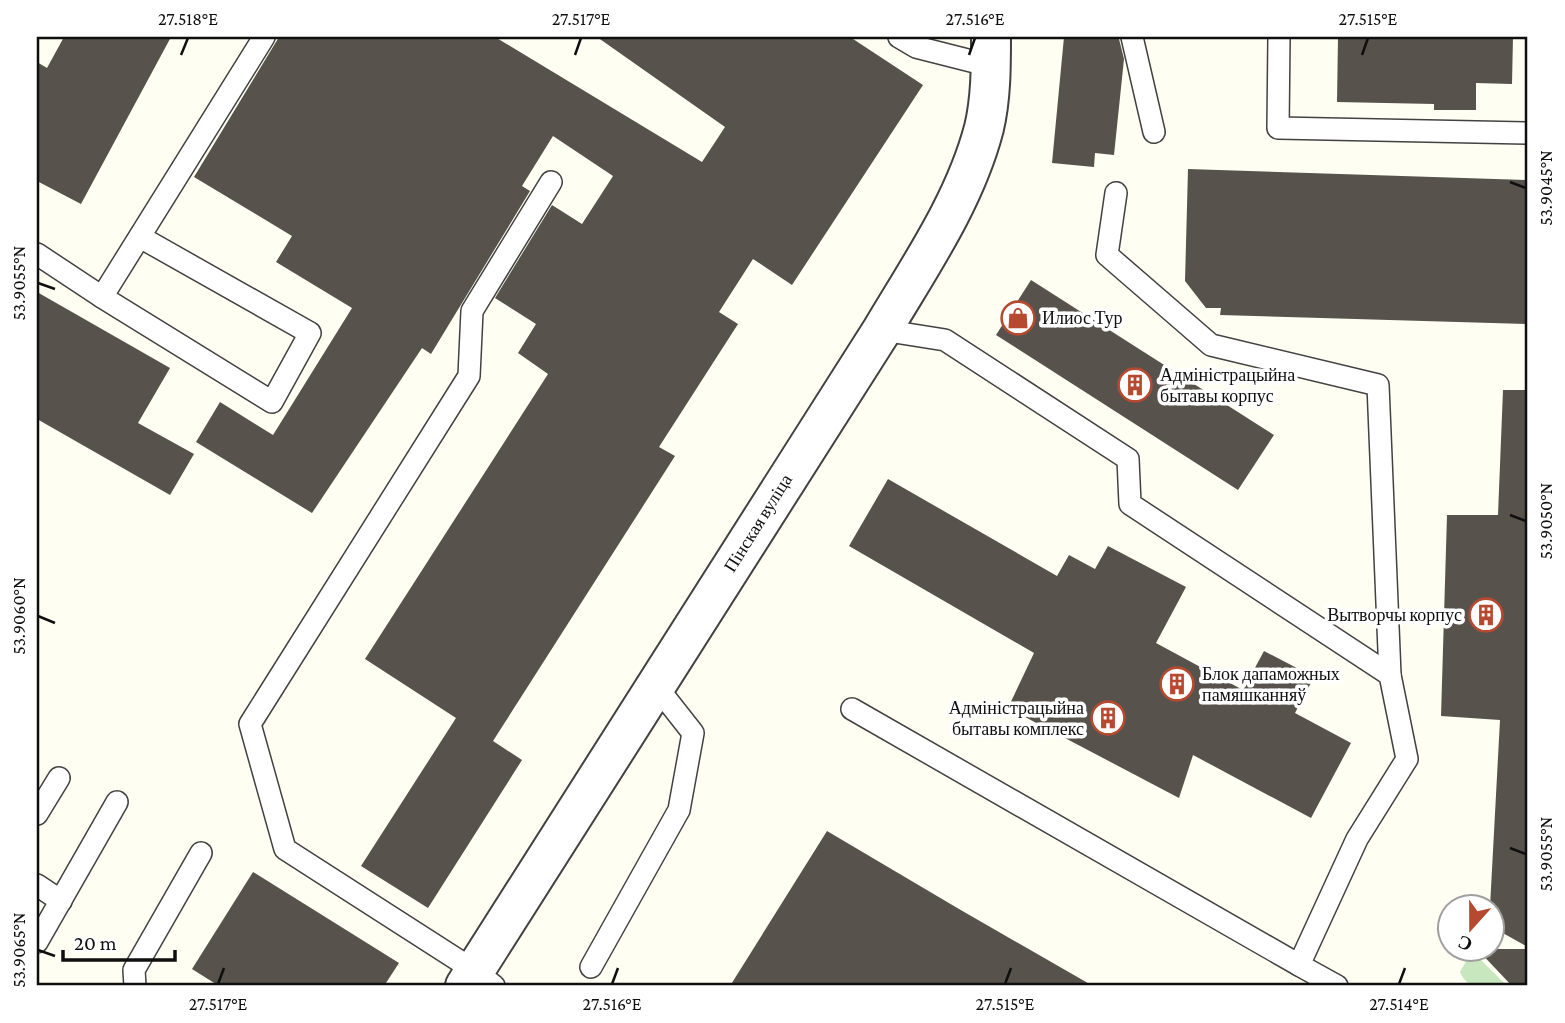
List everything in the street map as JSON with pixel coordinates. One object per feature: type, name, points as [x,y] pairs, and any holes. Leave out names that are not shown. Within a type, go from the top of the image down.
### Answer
[{"type":"street","name":"Пінская вуліца","points":[[478,981],[656,685],[881,330],[941,230],[965,181],[984,127],[991,52]]},
{"type":"lane","points":[[102,298],[264,37]]},
{"type":"lane","points":[[900,37],[916,47],[991,52]]},
{"type":"lane","points":[[1132,37],[1154,132]]},
{"type":"lane","points":[[1279,37],[1278,128],[1528,133]]},
{"type":"lane","points":[[478,981],[285,849],[250,724],[469,376],[472,311],[551,182]]},
{"type":"lane","points":[[1116,193],[1107,255],[1211,345],[1378,385],[1390,675],[1407,759],[1357,839],[1299,964]]},
{"type":"lane","points":[[37,254],[102,298],[272,402],[310,333],[140,237]]},
{"type":"lane","points":[[881,330],[944,340],[1128,459],[1130,504],[1390,675]]},
{"type":"lane","points":[[591,967],[678,810],[693,733],[656,685]]},
{"type":"lane","points":[[852,709],[1336,986]]},
{"type":"lane","points":[[37,814],[60,778]]},
{"type":"lane","points":[[37,942],[117,802]]},
{"type":"lane","points":[[135,986],[134,970],[201,853]]},
{"type":"lane","points":[[37,885],[61,901]]},
{"type":"green space","points":[[1465,964],[1485,964],[1507,986],[1474,986],[1464,979],[1460,972]]},
{"type":"building","points":[[64,37],[171,37],[81,204],[37,181],[37,62],[47,68]]},
{"type":"building","points":[[279,37],[495,37],[702,162],[725,127],[597,37],[850,37],[923,85],[792,285],[753,259],[719,312],[738,324],[659,447],[675,456],[493,741],[522,760],[428,908],[361,866],[456,718],[365,659],[548,374],[518,353],[536,324],[495,298],[552,205],[582,224],[613,176],[553,136],[522,186],[530,191],[431,354],[422,348],[312,513],[196,442],[220,402],[273,435],[352,308],[276,262],[292,236],[194,177]]},
{"type":"building","points":[[1064,37],[1119,39],[1124,59],[1114,155],[1095,153],[1094,167],[1052,163]]},
{"type":"building","points":[[1338,37],[1513,37],[1512,84],[1476,83],[1476,110],[1434,110],[1434,104],[1337,102]]},
{"type":"building","points":[[1188,169],[1528,180],[1528,324],[1220,315],[1221,308],[1206,308],[1185,281]]},
{"type":"building","name":"Адміністрацыйна бытавы корпус","points":[[1031,280],[1274,435],[1238,490],[996,335]]},
{"type":"building","points":[[37,292],[170,368],[138,423],[194,454],[170,495],[37,419]]},
{"type":"building","name":"Вытворчы корпус","points":[[1503,390],[1528,390],[1528,947],[1506,935],[1506,894],[1491,894],[1500,720],[1441,716],[1447,515],[1498,515]]},
{"type":"building","points":[[888,479],[1057,576],[1069,555],[1095,569],[1108,546],[1186,587],[1156,643],[1243,690],[1264,651],[1314,677],[1295,713],[1351,743],[1311,818],[1193,755],[1179,798],[1008,708],[1034,653],[849,546]]},
{"type":"building","points":[[827,831],[959,909],[1093,986],[730,986]]},
{"type":"building","points":[[253,872],[399,963],[384,986],[219,986],[192,969]]},
{"type":"building","points":[[1506,949],[1528,949],[1528,986],[1512,986],[1491,964],[1506,964]]},
{"type":"place","name":"Илиос Тур","points":[[1018,318]]},
{"type":"place","name":"Адміністрацыйна бытавы корпус","points":[[1135,385]]},
{"type":"place","name":"Вытворчы корпус","points":[[1486,615]]},
{"type":"place","name":"Блок дапаможных памяшканняў","points":[[1177,684]]},
{"type":"place","name":"Адміністрацыйна бытавы комплекс","points":[[1108,718]]}]
